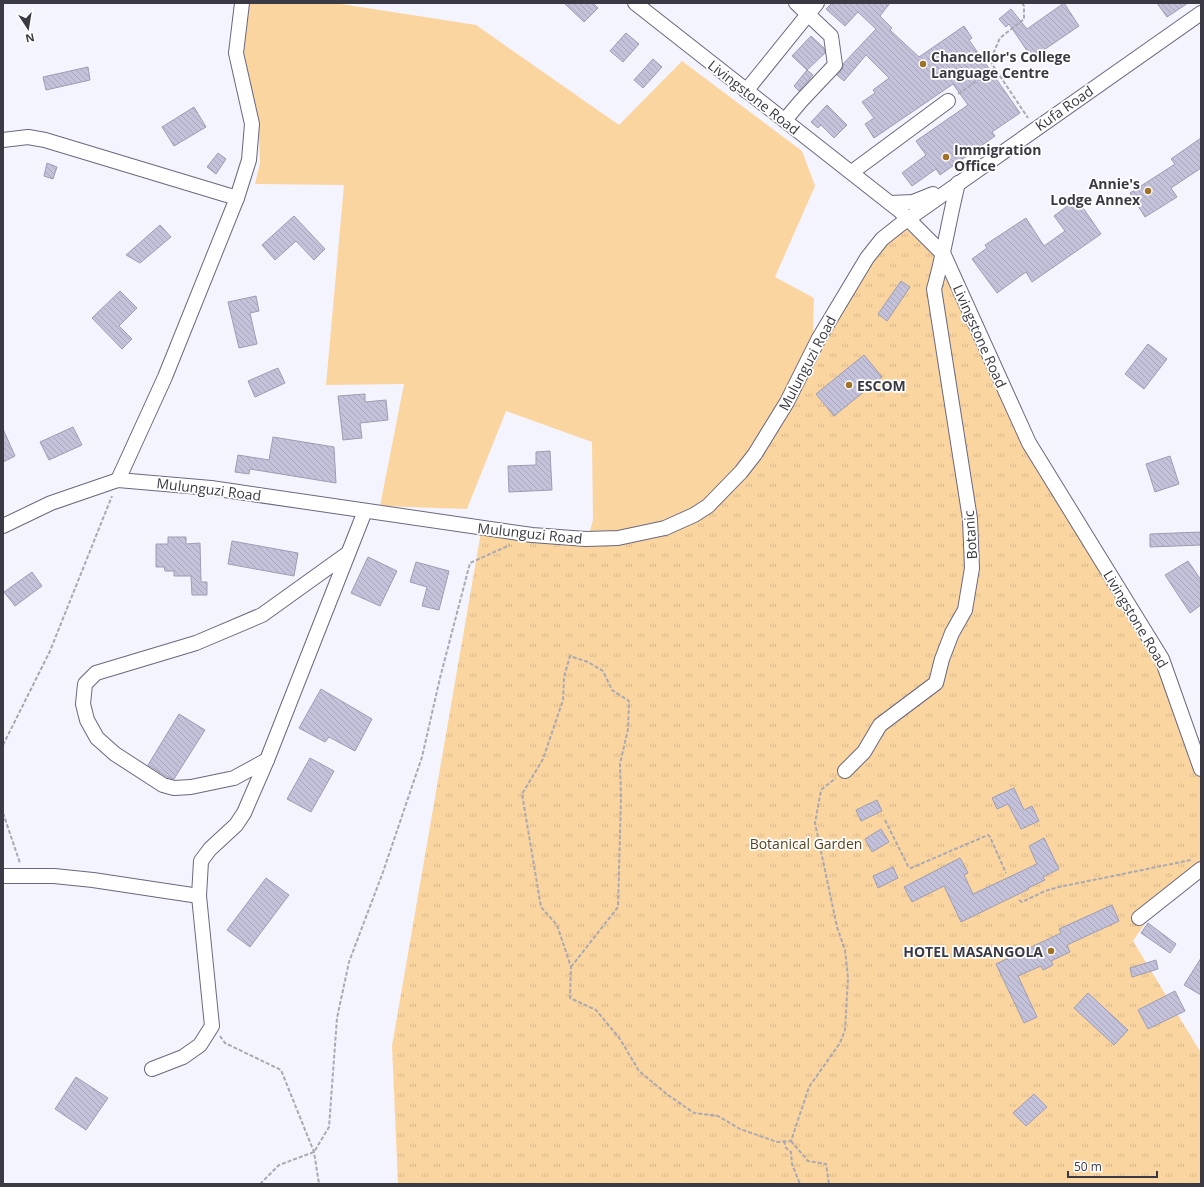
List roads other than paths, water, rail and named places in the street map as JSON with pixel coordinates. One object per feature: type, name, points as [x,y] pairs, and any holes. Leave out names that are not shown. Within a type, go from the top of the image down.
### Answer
[{"type":"street","points":[[118,480],[165,377],[237,198],[249,160],[253,133],[251,115],[237,57],[236,46],[242,3]]},
{"type":"street","name":"Livingstone Road","points":[[635,3],[909,218],[944,255],[1028,443],[1162,659],[1201,769]]},
{"type":"street","points":[[785,120],[835,65],[831,36],[796,3]]},
{"type":"street","points":[[746,91],[817,3]]},
{"type":"street","name":"Kufa Road","points":[[909,218],[1035,128],[1201,13]]},
{"type":"street","points":[[852,172],[948,101]]},
{"type":"street","points":[[3,140],[23,137],[45,140],[237,198]]},
{"type":"street","points":[[890,203],[913,202],[958,183]]},
{"type":"street","name":"Botanic","points":[[845,771],[864,752],[880,725],[936,683],[942,659],[952,633],[966,610],[972,568],[970,519],[934,289],[944,255],[949,217],[958,183]]},
{"type":"street","name":"Mulunguzi Road","points":[[3,526],[51,503],[118,480],[212,488],[483,529],[586,539],[618,538],[665,528],[694,515],[720,495],[755,454],[787,402],[819,338],[866,258],[886,236],[909,218]]},
{"type":"street","points":[[152,1070],[183,1057],[200,1045],[212,1026],[199,896],[201,861],[210,849],[236,825],[244,813],[267,760],[347,553],[365,511]]},
{"type":"street","points":[[267,760],[234,778],[191,787],[174,788],[163,785],[115,754],[97,738],[87,720],[83,704],[85,684],[96,673],[196,643],[262,615],[347,553]]},
{"type":"street","points":[[1139,918],[1197,864]]},
{"type":"street","points":[[3,876],[54,876],[93,880],[199,896]]},
{"type":"place","name":"Chancellor's College Language Centre","points":[[923,64]]},
{"type":"place","name":"Immigration Office","points":[[946,157]]},
{"type":"place","name":"Annie's Lodge Annex","points":[[1148,191]]},
{"type":"place","name":"ESCOM","points":[[849,385]]},
{"type":"place","name":"HOTEL MASANGOLA","points":[[1051,951]]},
{"type":"park label","name":"Botanical Garden","points":[[806,843]]}]
